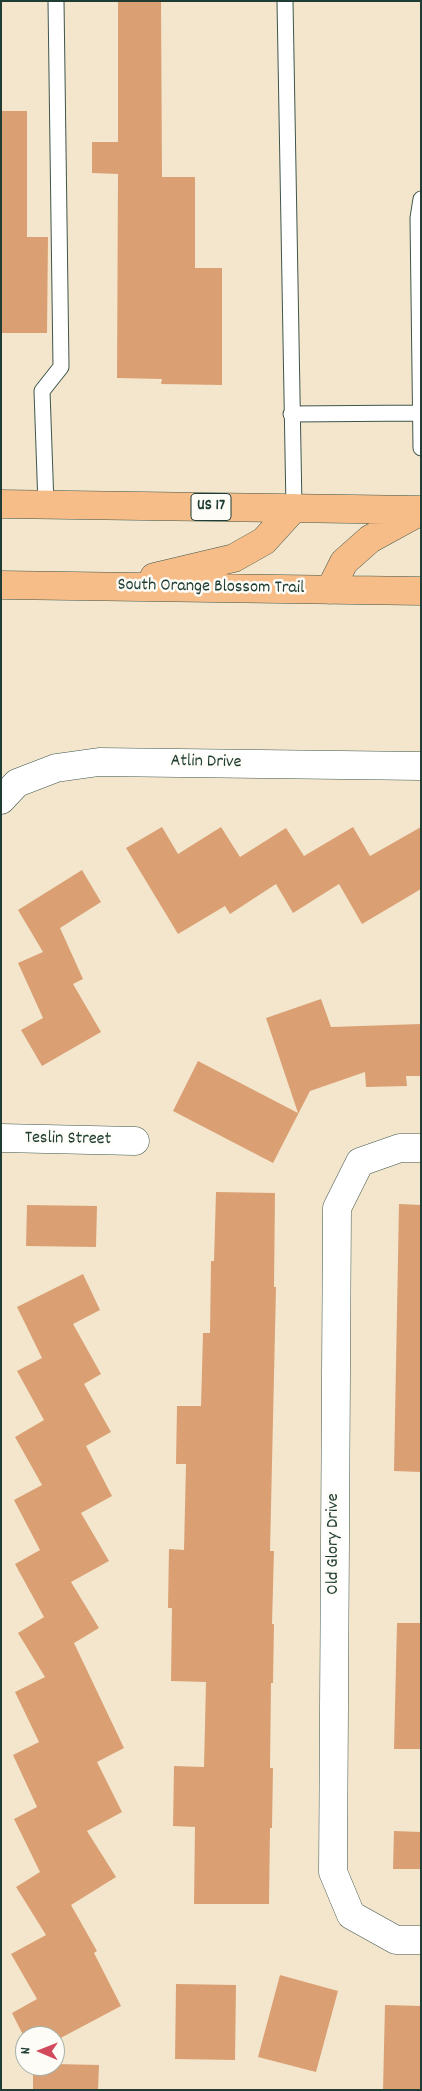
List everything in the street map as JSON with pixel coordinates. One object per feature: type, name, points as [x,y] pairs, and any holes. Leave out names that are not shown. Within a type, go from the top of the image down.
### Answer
[{"type":"main road","name":"US 17","points":[[1,504],[421,510]]},
{"type":"main road","points":[[111,587],[234,558],[264,541],[294,508]]},
{"type":"main road","points":[[330,590],[344,562],[370,539],[421,510]]},
{"type":"main road","name":"South Orange Blossom Trail","points":[[1,585],[421,591]]},
{"type":"street","name":"Atlin Drive","points":[[1,800],[17,783],[56,768],[99,762],[421,766]]},
{"type":"street","name":"Teslin Street","points":[[1,1138],[135,1141]]},
{"type":"street","name":"Old Glory Drive","points":[[421,1148],[400,1148],[360,1162],[337,1208],[333,1872],[351,1915],[396,1940],[421,1940]]},
{"type":"lane","points":[[46,505],[42,391],[61,367],[56,1]]},
{"type":"lane","points":[[285,1],[294,508]]},
{"type":"lane","points":[[421,199],[418,218],[421,448]]},
{"type":"lane","points":[[291,414],[420,413]]},
{"type":"building","points":[[118,1],[161,1],[162,177],[195,177],[195,268],[222,268],[222,385],[161,384],[162,379],[117,378],[118,174],[92,173],[92,142],[118,142]]},
{"type":"building","points":[[1,111],[27,111],[27,237],[48,237],[47,333],[1,333]]},
{"type":"building","points":[[162,827],[178,854],[221,827],[240,857],[286,828],[304,856],[353,827],[370,856],[421,827],[421,889],[362,924],[339,884],[293,913],[276,884],[230,914],[225,906],[178,934],[126,848]]},
{"type":"building","points":[[82,870],[101,902],[60,928],[83,979],[73,984],[101,1032],[42,1066],[21,1030],[43,1018],[18,963],[43,952],[18,910]]},
{"type":"building","points":[[321,999],[331,1027],[421,1024],[421,1076],[406,1076],[407,1086],[366,1087],[365,1072],[310,1091],[273,1163],[173,1111],[198,1061],[298,1113],[266,1018]]},
{"type":"building","points":[[216,1192],[275,1193],[274,1287],[276,1287],[270,1551],[274,1551],[270,1768],[273,1768],[269,1904],[194,1904],[195,1827],[173,1826],[174,1766],[204,1767],[206,1682],[171,1681],[172,1608],[168,1608],[169,1549],[184,1550],[186,1464],[176,1464],[177,1406],[201,1406],[203,1333],[210,1333],[211,1261],[214,1261]]},
{"type":"building","points":[[399,1204],[421,1205],[421,1472],[394,1471]]},
{"type":"building","points":[[27,1205],[97,1206],[96,1247],[26,1246]]},
{"type":"building","points":[[83,1274],[100,1310],[73,1324],[101,1374],[84,1384],[111,1432],[86,1446],[112,1496],[81,1513],[109,1561],[71,1582],[99,1628],[74,1643],[124,1748],[97,1762],[122,1812],[87,1831],[116,1877],[71,1905],[97,1951],[94,1953],[121,2006],[65,2036],[65,2026],[18,2026],[12,2013],[37,1999],[11,1954],[46,1935],[16,1887],[40,1872],[14,1819],[37,1807],[13,1755],[39,1742],[15,1692],[45,1677],[18,1633],[44,1617],[15,1564],[40,1550],[14,1500],[42,1485],[15,1437],[44,1420],[17,1371],[42,1358],[17,1307]]},
{"type":"building","points":[[397,1623],[421,1623],[421,1749],[394,1749]]},
{"type":"building","points":[[394,1831],[421,1832],[421,1869],[393,1869]]},
{"type":"building","points":[[280,1975],[338,1991],[316,2072],[258,2057]]},
{"type":"building","points":[[176,1984],[236,1985],[235,2060],[175,2059]]},
{"type":"building","points":[[385,2005],[421,2006],[421,2090],[383,2090]]},
{"type":"building","points":[[65,2064],[99,2065],[98,2090],[33,2090],[33,2076],[65,2076]]}]
